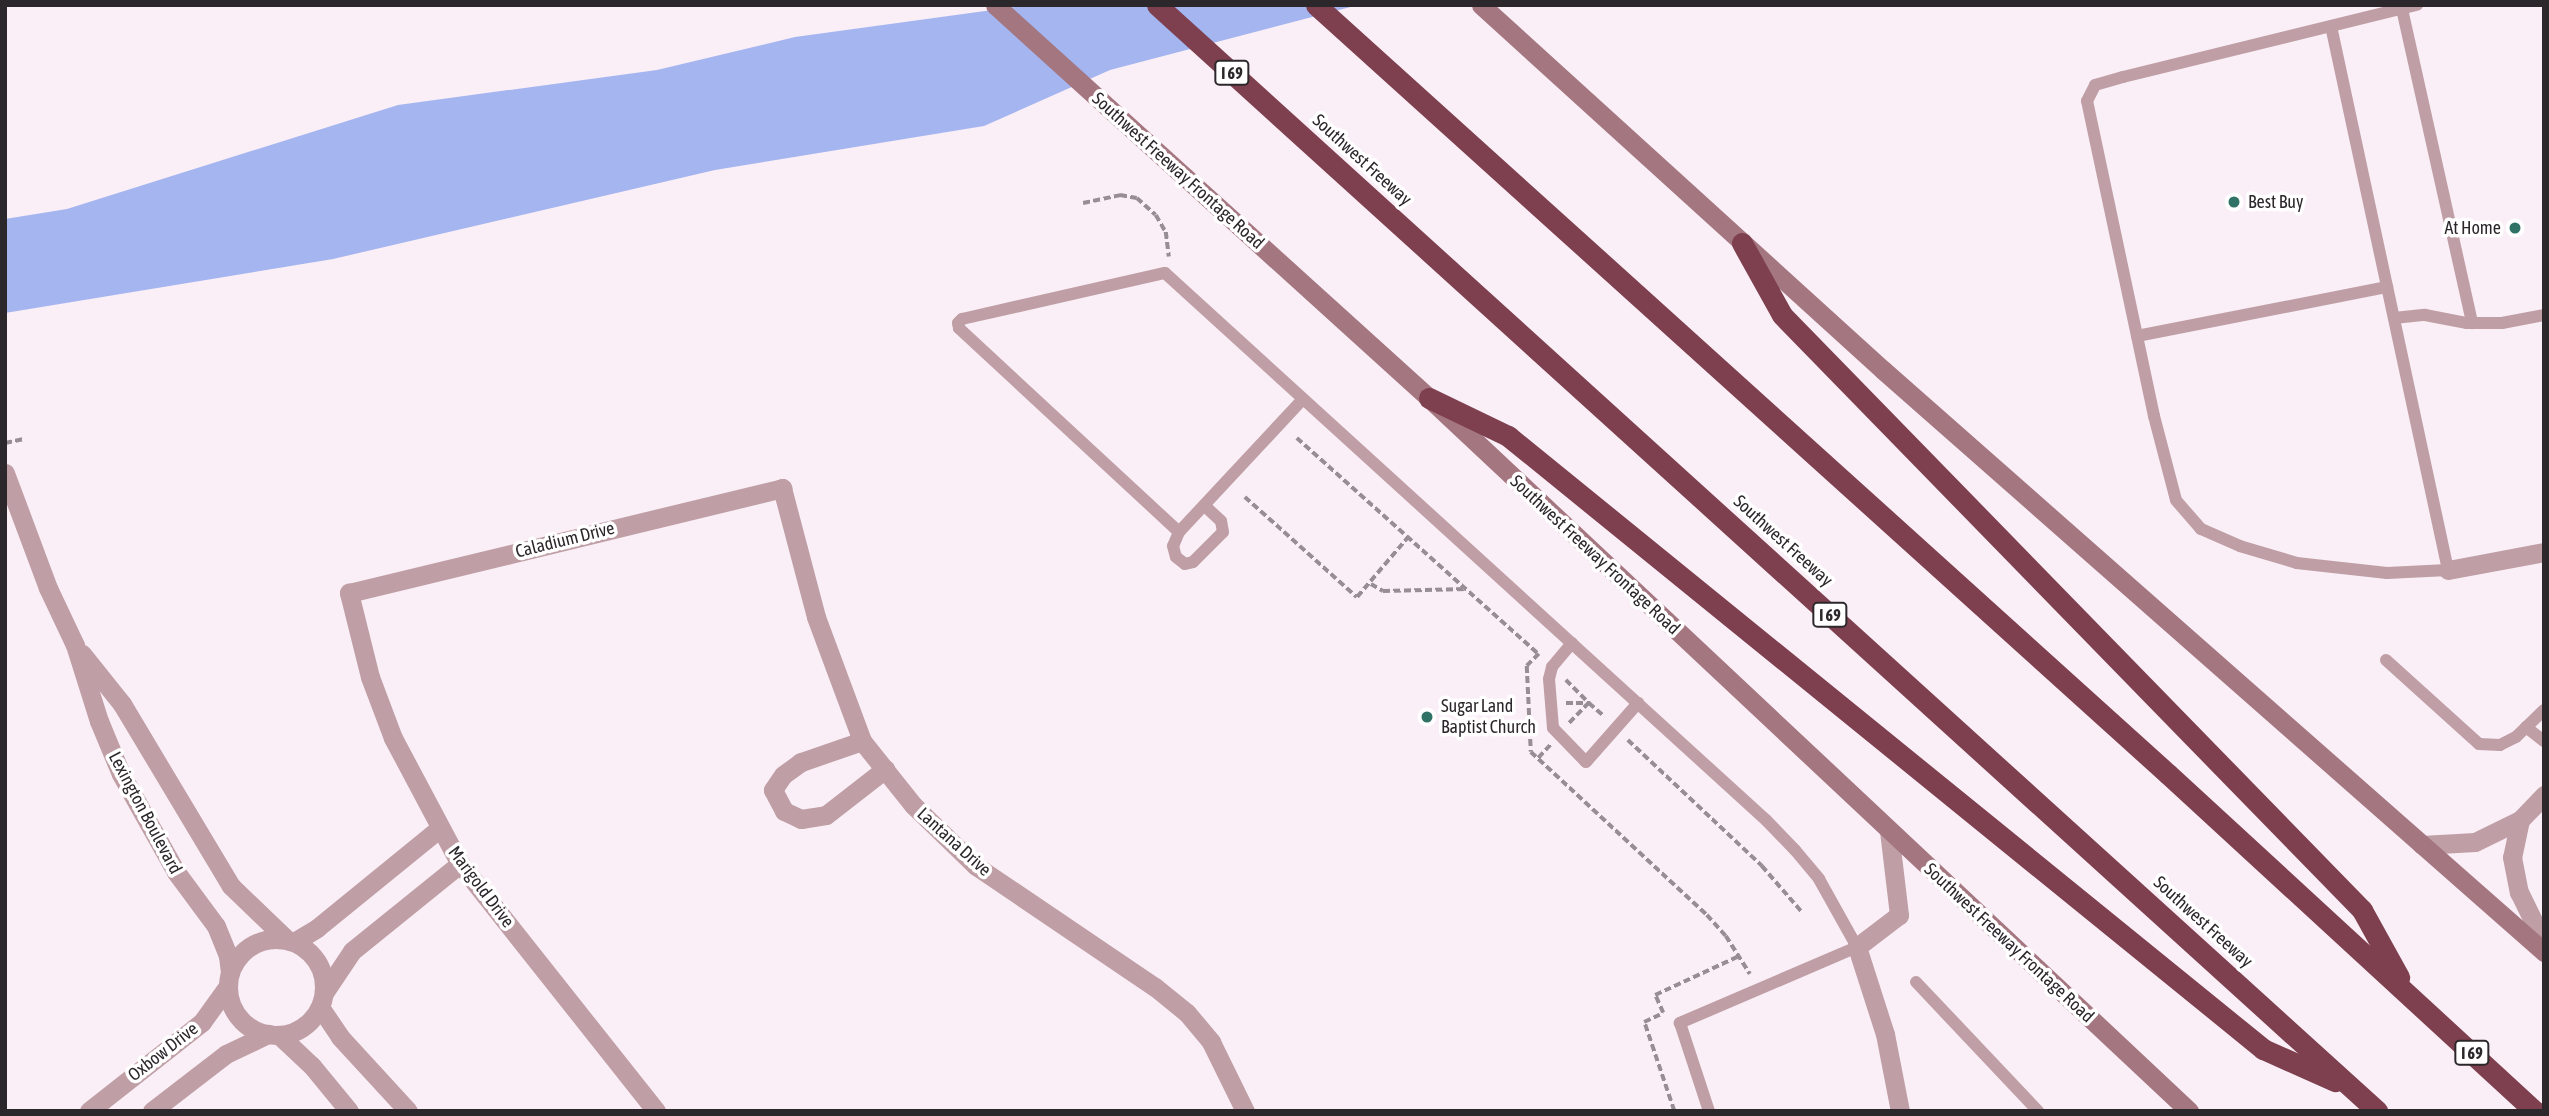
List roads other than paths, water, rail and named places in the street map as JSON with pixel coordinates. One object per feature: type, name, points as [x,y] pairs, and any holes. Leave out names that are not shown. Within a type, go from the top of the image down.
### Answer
[{"type":"highway","name":"Southwest Freeway","points":[[1157,5],[2377,1111]]},
{"type":"highway","name":"I 69","points":[[1316,5],[2535,1111]]},
{"type":"highway","points":[[1742,243],[1782,315],[2362,910],[2408,995]]},
{"type":"highway","points":[[1429,398],[1508,436],[2263,1049],[2354,1090]]},
{"type":"main road","name":"Southwest Freeway Frontage Road","points":[[995,5],[1429,398],[2189,1111]]},
{"type":"main road","points":[[1481,5],[1742,243],[2544,952]]},
{"type":"street","name":"Lexington Boulevard","points":[[5,473],[43,575],[75,645],[99,721],[121,774],[176,872],[216,926],[228,956],[229,979]]},
{"type":"street","name":"Caladium Drive","points":[[349,593],[782,488]]},
{"type":"street","name":"Lantana Drive","points":[[782,488],[816,617],[862,741],[913,805],[976,866],[1155,986],[1187,1013],[1211,1042],[1245,1111]]},
{"type":"street","points":[[2448,570],[2544,552]]},
{"type":"street","name":"Marigold Drive","points":[[349,593],[370,677],[384,713],[439,829],[460,864],[656,1111]]},
{"type":"street","name":"Lexington Boulevard","points":[[75,645],[122,704],[231,886],[290,941]]},
{"type":"street","points":[[862,741],[801,762],[783,775],[773,790],[784,811],[801,819],[826,815],[885,769]]},
{"type":"street","points":[[2422,845],[2475,842],[2520,820],[2544,795]]},
{"type":"street","points":[[2520,820],[2512,857],[2514,868],[2519,892],[2544,943]]},
{"type":"street","points":[[290,941],[317,928],[439,829]]},
{"type":"street","points":[[1889,831],[1899,915],[1857,947],[1885,1034],[1900,1111]]},
{"type":"street","points":[[152,1111],[226,1054],[274,1034],[303,1027],[352,951],[460,864]]},
{"type":"street","points":[[349,1111],[312,1066],[274,1034],[247,1026],[233,1008],[229,979],[243,952],[252,945],[274,938],[305,948],[321,968],[322,1000],[340,1037],[408,1111]]},
{"type":"street","name":"Oxbow Drive","points":[[89,1111],[202,1021],[229,979]]},
{"type":"lane","points":[[2331,26],[2448,570],[2387,573],[2297,563],[2240,546],[2201,529],[2176,500],[2154,416],[2087,101],[2095,85],[2331,26],[2417,5]]},
{"type":"lane","points":[[2402,9],[2472,323]]},
{"type":"lane","points":[[1179,532],[969,337],[958,323],[962,319],[1165,273],[1638,703],[1795,850],[1819,879],[1857,947],[1680,1023],[1709,1111]]},
{"type":"lane","points":[[2137,336],[2387,287]]},
{"type":"lane","points":[[2394,318],[2425,315],[2472,323],[2502,323],[2544,315]]},
{"type":"lane","points":[[1205,506],[1221,521],[1223,532],[1194,562],[1185,564],[1176,557],[1173,546],[1179,532],[1303,399]]},
{"type":"lane","points":[[1572,643],[1552,667],[1549,679],[1553,728],[1586,762],[1638,703]]},
{"type":"lane","points":[[2386,660],[2479,744],[2500,745],[2544,710]]},
{"type":"lane","points":[[2526,727],[2544,741]]},
{"type":"lane","points":[[1916,982],[2038,1111]]},
{"type":"water","points":[[1029,5],[1358,5],[1110,70],[984,126],[715,170],[333,259],[5,313],[5,219],[67,209],[398,105],[657,70],[795,37]]},
{"type":"place","name":"Best Buy","points":[[2234,202]]},
{"type":"place","name":"At Home","points":[[2515,228]]},
{"type":"place","name":"Sugar Land Baptist Church","points":[[1427,717]]}]
